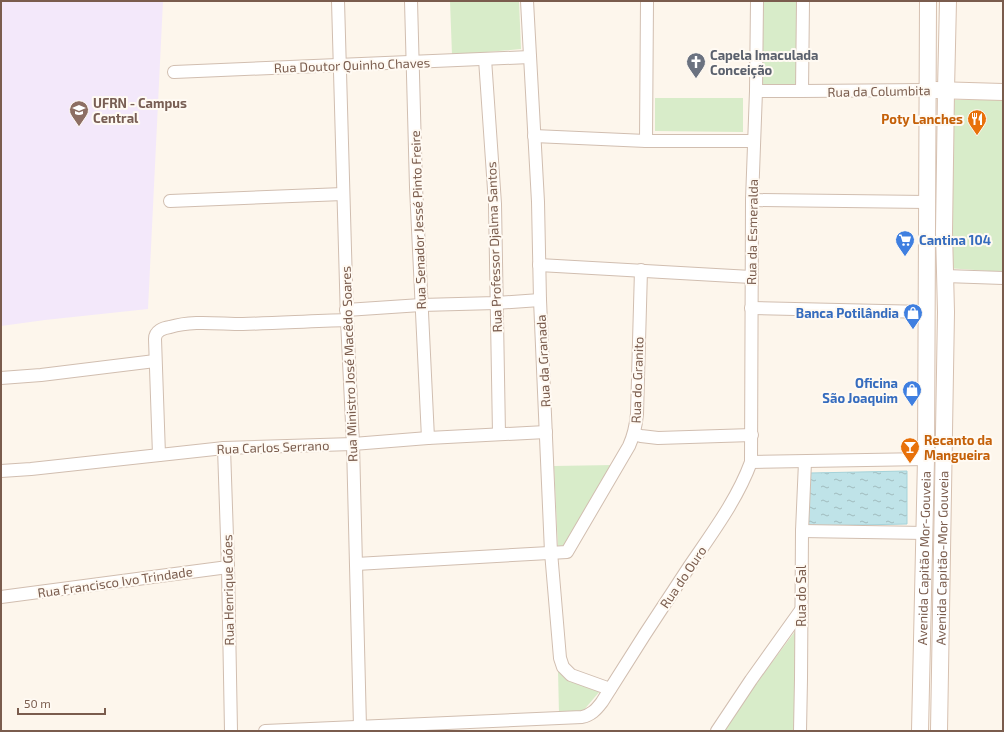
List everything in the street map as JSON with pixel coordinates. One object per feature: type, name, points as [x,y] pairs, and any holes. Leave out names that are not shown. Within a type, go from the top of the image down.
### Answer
[{"type":"main road","name":"Avenida Capitão Mor-Gouveia","points":[[920,731],[924,605],[926,459],[928,1]]},
{"type":"main road","name":"Avenida Capitão-Mor Gouveia","points":[[939,731],[946,312],[944,232],[948,1]]},
{"type":"main road","name":"Rua da Columbita","points":[[927,90],[1003,92]]},
{"type":"main road","points":[[924,605],[941,606]]},
{"type":"street","name":"Rua Ministro José Macêdo Soares","points":[[338,1],[347,315],[353,444],[360,727]]},
{"type":"street","name":"Rua Senador Jessé Pinto Freire","points":[[411,1],[416,187],[428,438]]},
{"type":"street","name":"Rua da Granada","points":[[527,1],[538,202],[540,300],[551,552],[560,658],[562,665],[571,675],[610,689]]},
{"type":"street","points":[[646,141],[647,1]]},
{"type":"street","name":"Rua da Esmeralda","points":[[751,462],[752,200],[756,91],[757,1]]},
{"type":"street","points":[[802,91],[803,1]]},
{"type":"street","name":"Rua Doutor Quinho Chaves","points":[[174,72],[530,57]]},
{"type":"street","name":"Rua Professor Djalma Santos","points":[[485,59],[495,204],[499,434]]},
{"type":"street","name":"Rua da Columbita","points":[[756,91],[927,90]]},
{"type":"street","points":[[534,136],[646,141],[754,141]]},
{"type":"street","points":[[170,201],[343,194]]},
{"type":"street","points":[[752,200],[927,202]]},
{"type":"street","points":[[539,265],[751,277]]},
{"type":"street","name":"Rua do Granito","points":[[551,552],[567,552],[629,446],[634,434],[637,414],[641,270]]},
{"type":"street","points":[[945,276],[1003,278]]},
{"type":"street","points":[[159,455],[155,336],[161,330],[171,326],[193,324],[244,324],[347,315],[421,305],[540,300]]},
{"type":"street","points":[[751,308],[927,312]]},
{"type":"street","points":[[1,378],[41,375],[155,361]]},
{"type":"street","name":"Rua Carlos Serrano","points":[[1,471],[224,448],[353,444],[428,438],[546,432]]},
{"type":"street","points":[[634,434],[658,438],[752,435]]},
{"type":"street","name":"Rua Henrique Góes","points":[[224,448],[231,731]]},
{"type":"street","points":[[751,462],[926,459]]},
{"type":"street","name":"Rua do Ouro","points":[[265,731],[590,715],[596,710],[654,619],[725,513],[743,481],[751,462]]},
{"type":"street","name":"Rua do Sal","points":[[800,731],[802,679],[802,531],[806,462]]},
{"type":"street","points":[[802,531],[925,533]]},
{"type":"street","points":[[356,564],[551,552]]},
{"type":"street","name":"Rua Francisco Ivo Trindade","points":[[1,597],[228,567]]},
{"type":"street","points":[[717,731],[801,610]]},
{"type":"shaded area","name":"UFRN - Campus Central","points":[[1,1],[163,1],[148,309],[1,326]]},
{"type":"green space","points":[[450,1],[519,1],[521,49],[452,55]]},
{"type":"green space","points":[[760,1],[797,1],[799,85],[758,90]]},
{"type":"green space","points":[[655,98],[743,98],[743,132],[655,131]]},
{"type":"green space","points":[[1003,99],[1003,272],[947,268],[948,100]]},
{"type":"green space","points":[[613,465],[564,548],[558,547],[554,466]]},
{"type":"green space","points":[[799,626],[797,731],[721,731]]},
{"type":"green space","points":[[558,670],[600,691],[583,711],[559,714]]},
{"type":"water","points":[[907,471],[907,524],[807,526],[810,473]]},
{"type":"place","name":"Capela Imaculada Conceição","points":[[696,79]]},
{"type":"place","name":"UFRN - Campus Central","points":[[79,127]]},
{"type":"place","name":"Poty Lanches","points":[[977,136]]},
{"type":"place","name":"Cantina 104","points":[[905,257]]},
{"type":"place","name":"Banca Potilândia","points":[[913,330]]},
{"type":"place","name":"Oficina São Joaquim","points":[[912,407]]},
{"type":"place","name":"Recanto da Mangueira","points":[[910,464]]}]
